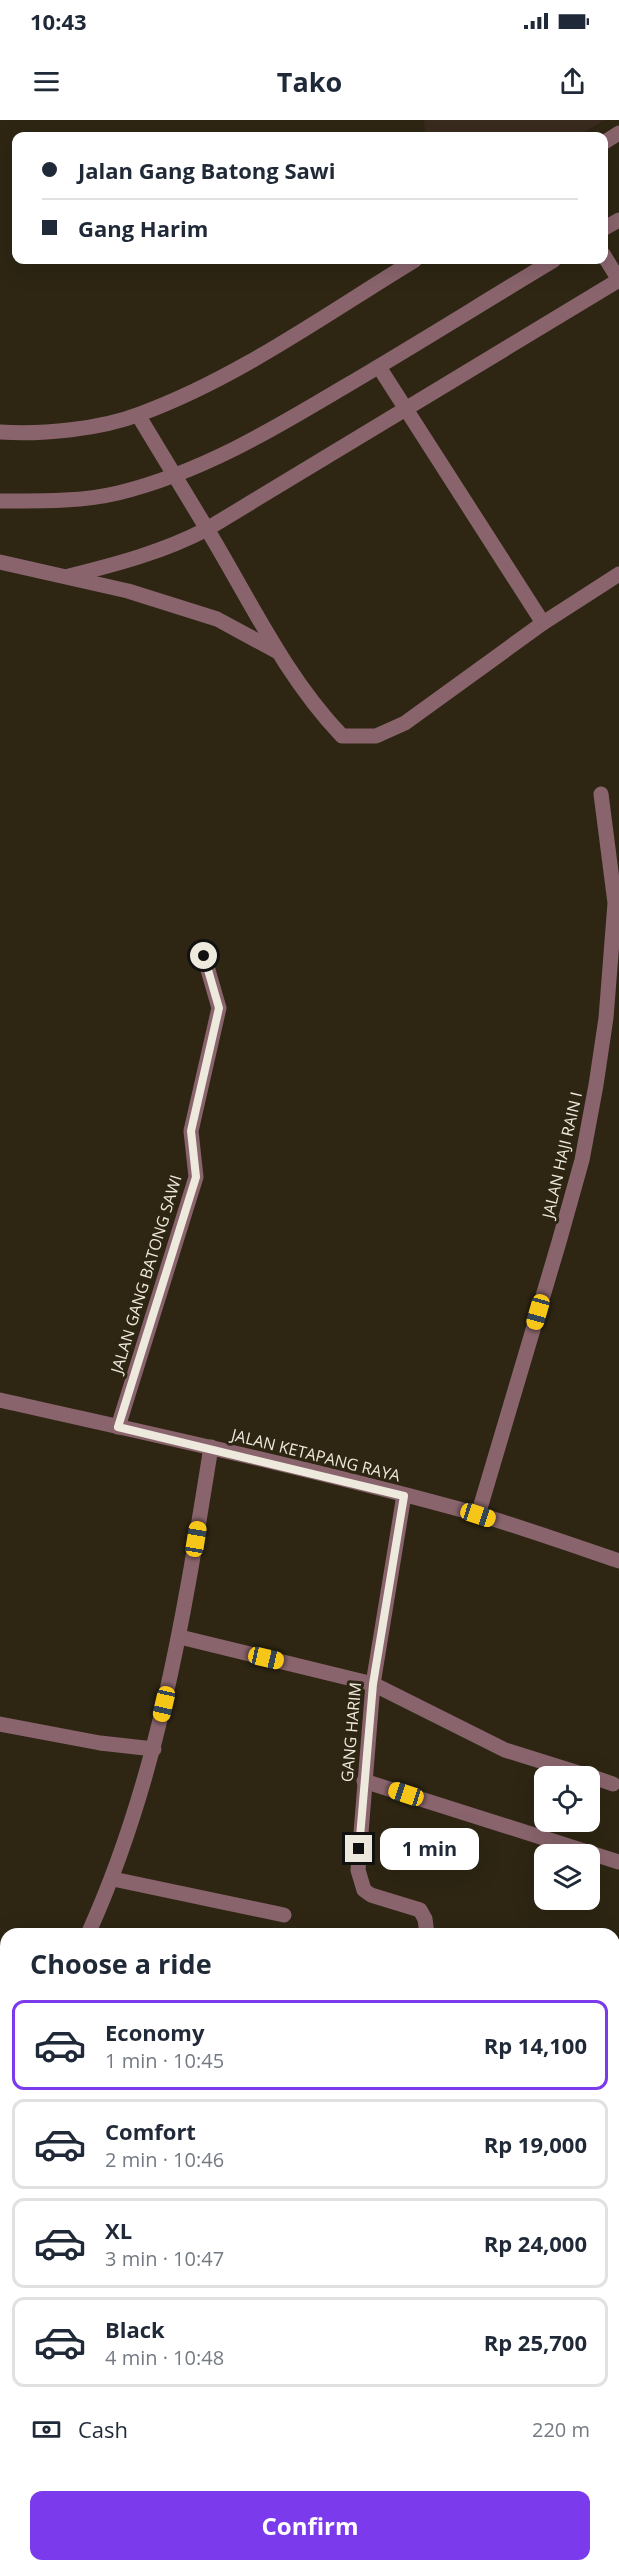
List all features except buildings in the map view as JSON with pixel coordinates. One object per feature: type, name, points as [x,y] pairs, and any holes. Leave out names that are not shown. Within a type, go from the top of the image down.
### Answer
[{"type":"street","points":[[69,576],[128,561],[181,542],[207,529],[619,280],[608,262]]},
{"type":"street","points":[[0,432],[88,427],[138,415],[196,390],[252,360],[408,264]]},
{"type":"street","points":[[0,501],[52,501],[116,493],[173,476],[240,446],[379,366],[547,264]]},
{"type":"street","points":[[379,366],[543,623]]},
{"type":"street","points":[[138,415],[163,460],[207,529],[276,651],[322,715],[342,736],[376,736],[405,723],[543,623],[619,574]]},
{"type":"street","points":[[0,562],[69,576],[217,619],[276,651]]},
{"type":"street","name":"JALAN HAJI RAIN I","points":[[478,1515],[582,1160],[606,1018],[617,903],[601,794]]},
{"type":"street","name":"JALAN GANG BATONG SAWI","points":[[118,1427],[196,1177],[191,1131],[219,1008],[204,956]]},
{"type":"street","name":"JALAN KETAPANG RAYA","points":[[0,1400],[211,1448],[478,1515],[619,1561]]},
{"type":"street","points":[[91,1928],[112,1879],[154,1749],[180,1637],[211,1448]]},
{"type":"street","name":"GANG HARIM","points":[[404,1496],[373,1684],[359,1860],[361,1882],[371,1895],[420,1910],[426,1928]]},
{"type":"street","points":[[180,1637],[373,1684],[505,1750],[557,1766]]},
{"type":"street","points":[[0,1724],[154,1749]]},
{"type":"street","points":[[600,1780],[613,1784]]},
{"type":"street","points":[[364,1781],[619,1862]]},
{"type":"street","points":[[112,1879],[284,1915]]},
{"type":"shaded area","points":[[424,120],[605,120],[584,132],[425,132]]},
{"type":"route","points":[[204,956],[219,1008],[191,1131],[196,1177],[118,1427],[404,1496],[373,1684],[359,1849]]}]
